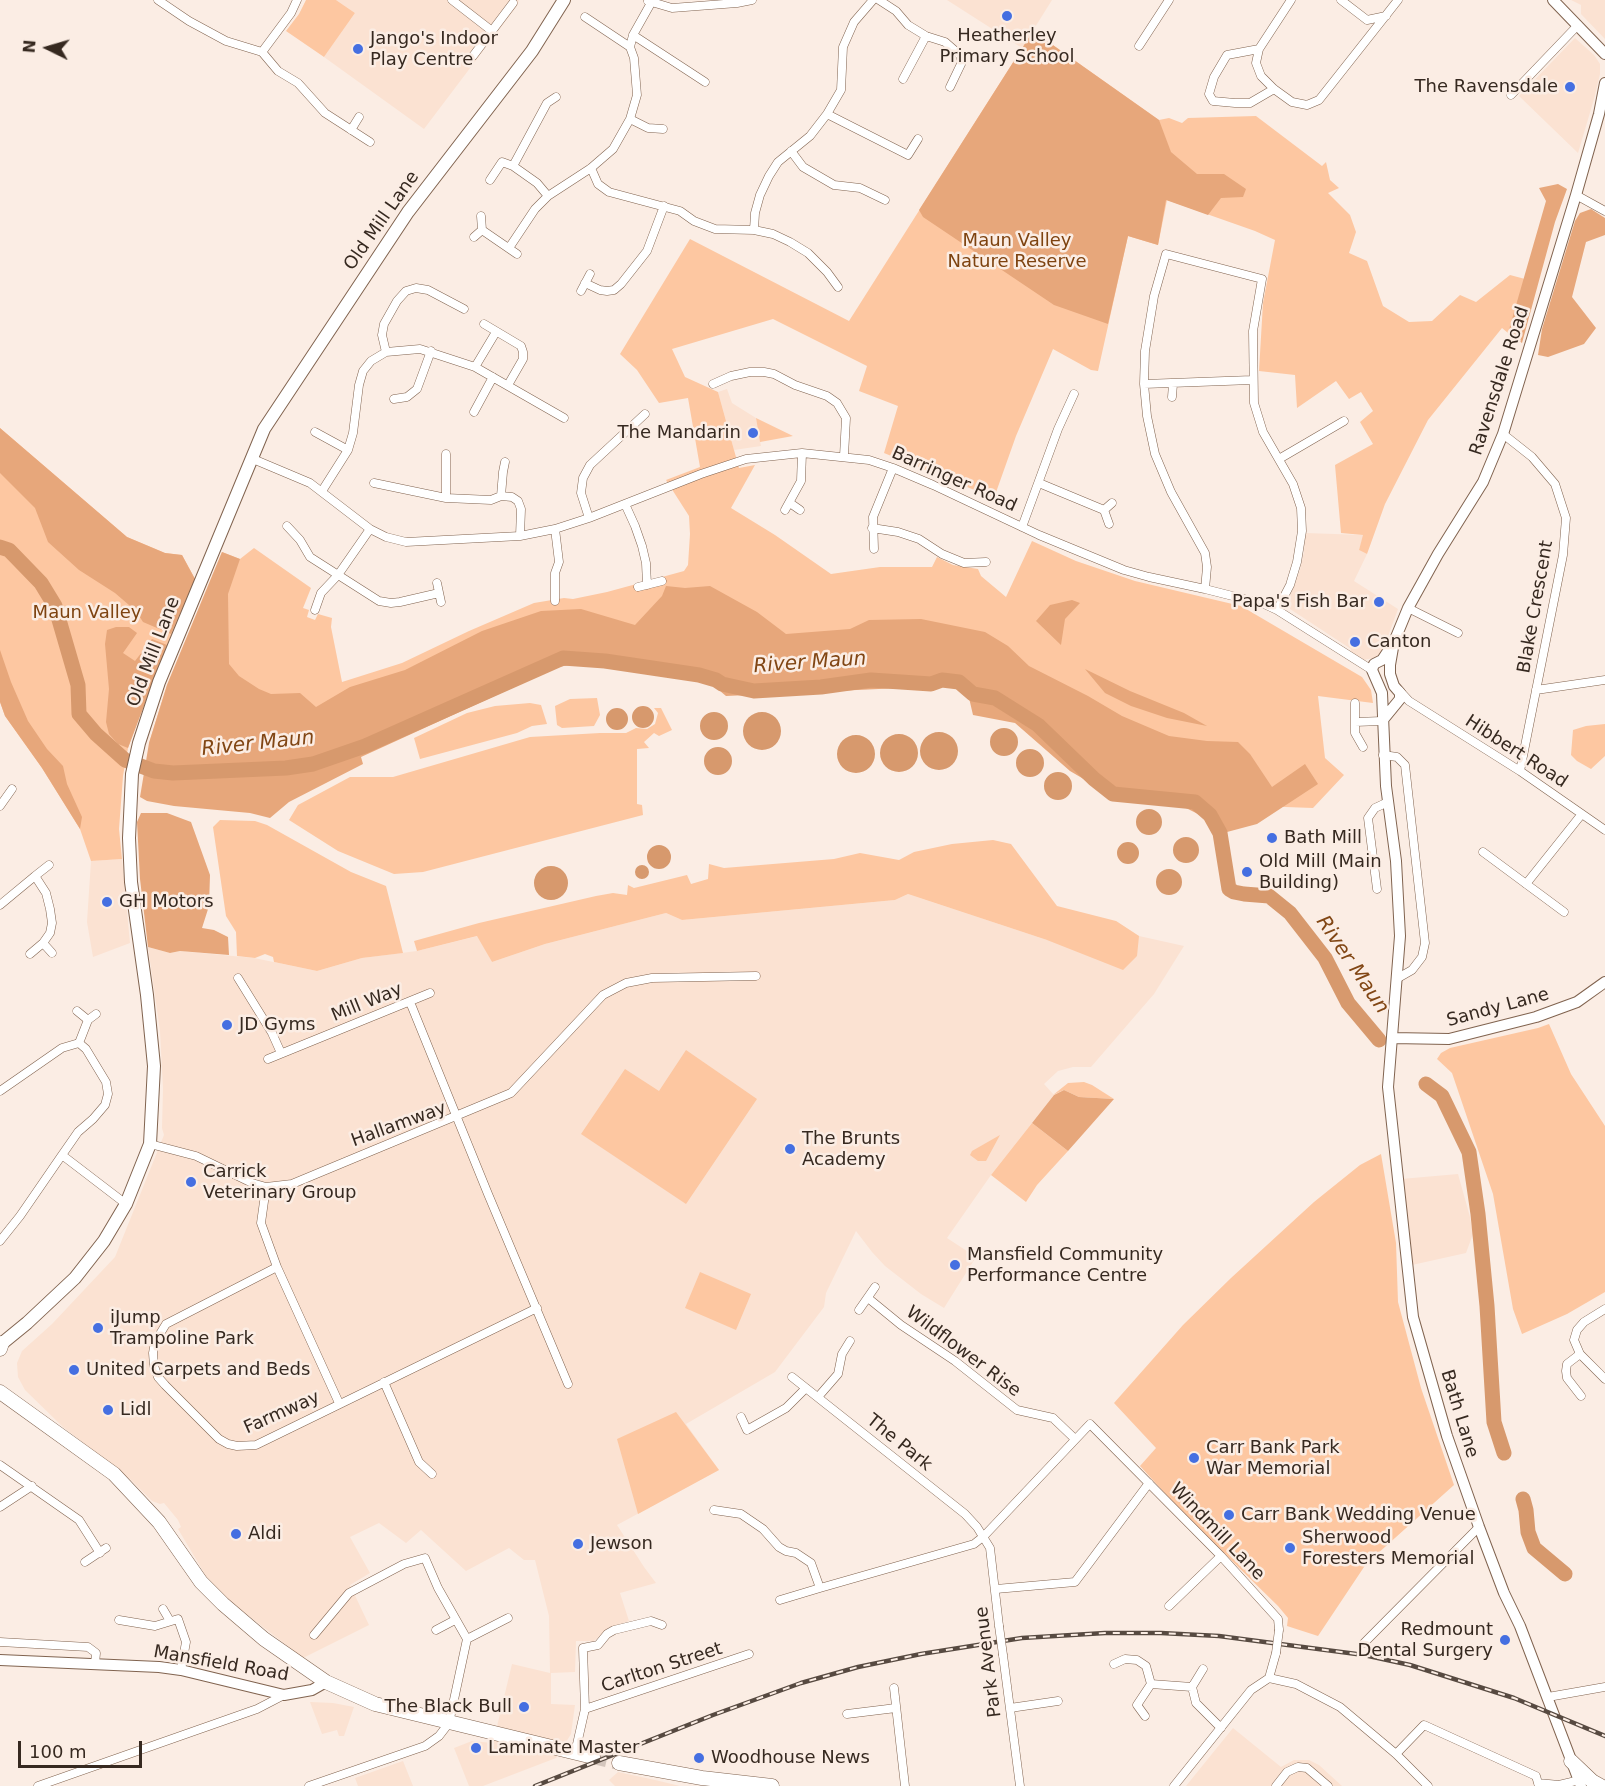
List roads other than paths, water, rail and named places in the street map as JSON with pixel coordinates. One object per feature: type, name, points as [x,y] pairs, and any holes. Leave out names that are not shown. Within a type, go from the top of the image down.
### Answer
[{"type":"highway","points":[[0,1392],[114,1474],[159,1522],[201,1582],[223,1604],[264,1639],[327,1682],[375,1704],[593,1757]]},
{"type":"highway","points":[[1571,1761],[1592,1781],[1601,1786]]},
{"type":"highway","points":[[619,1763],[700,1782],[764,1786]]},
{"type":"main road","name":"Old Mill Lane","points":[[552,19],[554,0]]},
{"type":"main road","name":"Old Mill Lane","points":[[1,1346],[75,1278],[104,1241],[126,1204],[150,1144],[154,1066],[147,995],[131,882],[129,838],[132,774],[159,682],[264,429],[408,212],[532,51],[564,0]]},
{"type":"main road","points":[[1553,0],[1605,54]]},
{"type":"main road","name":"Ravensdale Road","points":[[1378,667],[1394,642],[1407,608],[1483,482],[1503,434],[1602,112],[1605,83]]},
{"type":"main road","points":[[1378,667],[1397,688],[1401,696],[1401,702],[1382,721]]},
{"type":"main road","points":[[1378,667],[1382,696],[1383,755],[1396,861],[1401,936],[1392,1038]]},
{"type":"main road","points":[[1382,696],[1388,686],[1397,688]]},
{"type":"main road","points":[[1382,696],[1390,705],[1401,702]]},
{"type":"main road","name":"Sandy Lane","points":[[1392,1038],[1449,1040],[1526,1020],[1577,1002],[1605,982]]},
{"type":"main road","name":"Bath Lane","points":[[1392,1038],[1389,1087],[1413,1317],[1441,1416],[1479,1527],[1548,1697],[1571,1761],[1583,1784]]},
{"type":"main road","name":"Mansfield Road","points":[[0,1660],[181,1670],[284,1695],[312,1690],[327,1682]]},
{"type":"street","points":[[158,0],[189,21],[226,41],[262,52],[278,71],[298,82],[325,113],[370,142]]},
{"type":"street","points":[[262,52],[291,13],[297,0]]},
{"type":"street","points":[[452,0],[492,31]]},
{"type":"street","points":[[509,248],[535,209],[548,196],[591,168],[612,148],[630,119],[637,95],[634,58],[630,47],[633,35],[649,1],[672,8],[753,0]]},
{"type":"street","points":[[754,230],[755,213],[760,195],[778,162],[810,136],[827,114],[841,90],[843,47],[854,22],[873,0]]},
{"type":"street","points":[[879,0],[896,11],[908,25],[926,36],[945,42],[960,55],[962,62],[950,87]]},
{"type":"street","points":[[1139,46],[1169,0]]},
{"type":"street","points":[[1291,0],[1259,49],[1256,63],[1261,76],[1274,89],[1292,102],[1307,105],[1319,100],[1398,0]]},
{"type":"street","points":[[1341,0],[1367,20],[1370,37]]},
{"type":"street","points":[[473,56],[513,3]]},
{"type":"street","points":[[595,24],[601,15]]},
{"type":"street","points":[[1367,20],[1386,16]]},
{"type":"street","points":[[585,17],[630,47]]},
{"type":"street","points":[[1511,95],[1578,25]]},
{"type":"street","points":[[633,35],[705,82]]},
{"type":"street","points":[[903,78],[926,36]]},
{"type":"street","points":[[1259,49],[1227,55],[1214,77],[1209,94],[1213,101],[1235,104],[1251,103],[1274,89]]},
{"type":"street","points":[[513,166],[547,103],[556,97]]},
{"type":"street","points":[[827,114],[908,155],[918,139]]},
{"type":"street","points":[[351,129],[359,117]]},
{"type":"street","points":[[630,119],[648,128],[663,129]]},
{"type":"street","points":[[791,151],[803,167],[834,185],[860,188],[875,199],[885,200]]},
{"type":"street","points":[[490,180],[502,162],[513,166],[537,183],[548,196]]},
{"type":"street","points":[[591,168],[598,183],[609,192],[680,211],[694,221],[715,229],[754,230],[773,234],[796,245],[808,253],[834,279],[838,287]]},
{"type":"street","points":[[1576,195],[1605,211]]},
{"type":"street","points":[[585,283],[600,291],[614,290],[647,251],[664,206]]},
{"type":"street","points":[[481,216],[482,230]]},
{"type":"street","points":[[482,230],[518,254]]},
{"type":"street","points":[[474,237],[482,230]]},
{"type":"street","points":[[1206,589],[1205,553],[1170,492],[1155,454],[1147,416],[1144,384],[1145,351],[1154,296],[1166,254],[1262,279],[1253,331],[1254,403],[1263,432],[1293,484],[1301,508],[1302,531],[1297,562],[1290,585],[1277,610]]},
{"type":"street","points":[[581,291],[590,274]]},
{"type":"street","points":[[834,279],[842,274]]},
{"type":"street","points":[[386,352],[382,335],[384,324],[397,301],[406,291],[416,288],[428,290],[464,309]]},
{"type":"street","points":[[484,324],[520,346],[523,352],[523,360],[508,385]]},
{"type":"street","points":[[475,367],[496,332]]},
{"type":"street","points":[[322,491],[348,450],[353,433],[358,385],[363,371],[371,361],[386,352],[420,349],[432,351],[475,367],[564,418]]},
{"type":"street","points":[[394,399],[407,397],[417,389],[432,351]]},
{"type":"street","points":[[719,385],[730,376],[764,372],[827,396],[837,403],[846,418],[844,456]]},
{"type":"street","points":[[474,412],[493,377]]},
{"type":"street","points":[[1144,384],[1252,380]]},
{"type":"street","points":[[1172,397],[1173,384]]},
{"type":"street","points":[[1022,527],[1072,397],[1079,405]]},
{"type":"street","points":[[556,413],[561,405]]},
{"type":"street","points":[[589,518],[581,493],[583,478],[590,465],[645,414]]},
{"type":"street","points":[[1279,459],[1344,421]]},
{"type":"street","points":[[637,422],[645,429]]},
{"type":"street","points":[[315,432],[348,450]]},
{"type":"street","name":"Blake Crescent","points":[[1503,434],[1532,457],[1555,484],[1566,518],[1563,555],[1520,771]]},
{"type":"street","points":[[800,510],[787,506],[801,481],[802,453]]},
{"type":"street","name":"Barringer Road","points":[[253,459],[322,491],[370,529],[386,537],[406,542],[520,536],[555,529],[746,459],[802,453],[869,460],[893,468],[1022,527],[1124,570],[1242,597],[1277,610],[1378,667]]},
{"type":"street","points":[[446,454],[446,498]]},
{"type":"street","points":[[501,496],[506,462]]},
{"type":"street","points":[[873,549],[873,517],[893,468]]},
{"type":"street","points":[[374,483],[446,498],[492,500],[501,496],[512,497],[518,501],[521,509],[520,536]]},
{"type":"street","points":[[1039,483],[1104,510],[1109,524]]},
{"type":"street","points":[[1104,510],[1112,503]]},
{"type":"street","points":[[625,504],[635,526],[646,563],[643,586],[662,581]]},
{"type":"street","points":[[287,526],[300,540],[310,557],[379,601],[391,603],[439,593]]},
{"type":"street","points":[[872,528],[898,532],[919,539],[942,554],[964,563],[986,562]]},
{"type":"street","points":[[315,610],[321,593],[338,575],[370,529]]},
{"type":"street","points":[[555,529],[559,562],[555,573],[555,601]]},
{"type":"street","points":[[976,553],[976,563]]},
{"type":"street","points":[[437,583],[441,602]]},
{"type":"street","points":[[1407,608],[1458,633]]},
{"type":"street","points":[[1536,690],[1605,680]]},
{"type":"street","name":"Hibbert Road","points":[[1401,702],[1520,771],[1605,830]]},
{"type":"street","points":[[1355,703],[1355,733],[1363,747]]},
{"type":"street","points":[[1355,722],[1382,721]]},
{"type":"street","points":[[1383,755],[1397,757],[1405,765],[1425,943],[1422,957],[1412,970],[1398,978]]},
{"type":"street","points":[[0,806],[12,789]]},
{"type":"street","points":[[1377,889],[1368,818],[1375,808],[1388,802]]},
{"type":"street","points":[[1526,884],[1581,814]]},
{"type":"street","points":[[1483,852],[1564,912]]},
{"type":"street","points":[[0,905],[49,865]]},
{"type":"street","points":[[30,954],[43,943],[50,933],[51,916],[46,893],[35,876]]},
{"type":"street","points":[[43,943],[52,953]]},
{"type":"street","points":[[410,1002],[456,1116],[511,1093],[603,996],[626,983],[652,978],[756,976]]},
{"type":"street","points":[[238,978],[272,1033],[281,1053]]},
{"type":"street","name":"Mill Way","points":[[268,1059],[430,993]]},
{"type":"street","points":[[77,1011],[88,1020]]},
{"type":"street","points":[[0,1091],[62,1048],[78,1043],[88,1020],[96,1014]]},
{"type":"street","points":[[0,1241],[78,1132],[105,1105],[108,1094],[106,1082],[86,1049],[78,1043]]},
{"type":"street","name":"Hallamway","points":[[150,1144],[196,1156],[252,1183],[266,1187],[292,1184],[456,1116],[568,1384]]},
{"type":"street","points":[[62,1155],[126,1204]]},
{"type":"street","name":"Farmway","points":[[266,1187],[261,1223],[277,1268],[339,1403]]},
{"type":"street","name":"Farmway","points":[[277,1268],[166,1324],[155,1342],[154,1366],[158,1377],[219,1439],[237,1446],[256,1445],[537,1308]]},
{"type":"street","points":[[860,1311],[875,1287]]},
{"type":"street","name":"Wildflower Rise","points":[[868,1298],[901,1325],[955,1361],[1017,1410],[1053,1418],[1075,1439]]},
{"type":"street","points":[[1605,1310],[1584,1322],[1577,1330],[1574,1340],[1580,1354],[1605,1379]]},
{"type":"street","points":[[818,1397],[838,1374],[842,1354],[850,1341]]},
{"type":"street","points":[[1580,1354],[1568,1364],[1566,1371],[1567,1378],[1581,1396]]},
{"type":"street","name":"The Park","points":[[792,1377],[965,1514],[984,1536]]},
{"type":"street","points":[[384,1382],[419,1462],[432,1474]]},
{"type":"street","points":[[741,1417],[747,1430],[786,1408],[806,1388]]},
{"type":"street","name":"Windmill Lane","points":[[1075,1439],[1090,1424],[1221,1556],[1278,1619],[1276,1653],[1269,1678]]},
{"type":"street","points":[[780,1600],[974,1544],[1075,1439]]},
{"type":"street","points":[[0,1465],[79,1520],[103,1550],[85,1562]]},
{"type":"street","points":[[996,1589],[1075,1582],[1149,1483]]},
{"type":"street","points":[[0,1507],[32,1486]]},
{"type":"street","points":[[714,1510],[741,1514],[763,1529],[779,1547],[796,1553],[811,1563],[820,1588]]},
{"type":"street","points":[[1364,1643],[1479,1527]]},
{"type":"street","name":"Park Avenue","points":[[984,1536],[990,1548],[996,1589],[1020,1786]]},
{"type":"street","points":[[1169,1606],[1221,1556]]},
{"type":"street","points":[[309,1786],[425,1746],[439,1736],[449,1723],[467,1639],[455,1620],[425,1558],[404,1564],[349,1593],[314,1635]]},
{"type":"street","points":[[163,1609],[170,1621]]},
{"type":"street","points":[[467,1639],[508,1618]]},
{"type":"street","points":[[119,1620],[155,1626],[178,1619],[186,1642],[181,1670]]},
{"type":"street","points":[[436,1630],[455,1620]]},
{"type":"street","points":[[575,1753],[585,1709],[583,1648],[598,1645],[607,1634],[614,1630],[651,1621],[662,1625]]},
{"type":"street","points":[[0,1642],[88,1647],[96,1653],[95,1664]]},
{"type":"street","name":"Carlton Street","points":[[585,1709],[749,1654]]},
{"type":"street","points":[[1114,1665],[1125,1659],[1137,1660],[1146,1666],[1151,1684],[1137,1705],[1145,1716]]},
{"type":"street","points":[[1203,1669],[1192,1687],[1196,1703],[1221,1728]]},
{"type":"street","points":[[1174,1786],[1251,1690],[1269,1678],[1296,1684],[1340,1707],[1396,1754],[1428,1786]]},
{"type":"street","points":[[1151,1684],[1192,1687]]},
{"type":"street","points":[[1548,1697],[1605,1687]]},
{"type":"street","points":[[894,1688],[905,1786]]},
{"type":"street","points":[[38,1786],[257,1709],[284,1695]]},
{"type":"street","points":[[1010,1708],[1058,1701]]},
{"type":"street","points":[[847,1714],[896,1708]]},
{"type":"street","points":[[1396,1754],[1424,1725],[1536,1776],[1538,1785],[1583,1784]]},
{"type":"street","points":[[1276,1786],[1287,1772],[1298,1767],[1307,1768],[1329,1786]]},
{"type":"waterway","name":"River Maun","points":[[0,547],[9,550],[41,583],[55,606],[78,685],[79,714],[96,734],[125,760],[154,771],[173,773],[286,768],[313,764],[365,746],[563,658],[605,661],[699,675],[722,684],[754,691],[821,687],[871,680],[931,684],[942,680],[959,682],[973,694],[995,698],[1038,725],[1094,779],[1113,794],[1195,802],[1210,815],[1220,833],[1229,889],[1244,894],[1269,896],[1290,913],[1325,958],[1348,1003],[1379,1040]]},
{"type":"waterway","name":"River Maun","points":[[1426,1084],[1442,1096],[1469,1152],[1487,1306],[1494,1422],[1504,1453]]},
{"type":"waterway","name":"River Maun","points":[[1523,1499],[1528,1532],[1534,1548],[1565,1574]]},
{"type":"tunnel","points":[[593,1757],[619,1763]]},
{"type":"railway","points":[[535,1786],[713,1715],[801,1683],[858,1667],[921,1654],[1022,1638],[1105,1633],[1219,1636],[1364,1655],[1410,1665],[1514,1698],[1605,1736]]},
{"type":"place","name":"Heatherley Primary School","points":[[1007,16]]},
{"type":"place","name":"Jango's Indoor Play Centre","points":[[358,49]]},
{"type":"place","name":"The Ravensdale","points":[[1570,87]]},
{"type":"place","name":"The Mandarin","points":[[753,433]]},
{"type":"place","name":"Papa's Fish Bar","points":[[1379,602]]},
{"type":"place","name":"Canton","points":[[1355,642]]},
{"type":"place","name":"Bath Mill","points":[[1272,838]]},
{"type":"place","name":"Old Mill (Main Building)","points":[[1247,872]]},
{"type":"place","name":"GH Motors","points":[[107,902]]},
{"type":"place","name":"JD Gyms","points":[[227,1025]]},
{"type":"place","name":"The Brunts Academy","points":[[790,1149]]},
{"type":"place","name":"Carrick Veterinary Group","points":[[191,1182]]},
{"type":"place","name":"Mansfield Community Performance Centre","points":[[955,1265]]},
{"type":"place","name":"iJump Trampoline Park","points":[[98,1328]]},
{"type":"place","name":"United Carpets and Beds","points":[[74,1370]]},
{"type":"place","name":"Lidl","points":[[108,1410]]},
{"type":"place","name":"Carr Bank Park War Memorial","points":[[1194,1458]]},
{"type":"place","name":"Carr Bank Wedding Venue","points":[[1229,1515]]},
{"type":"place","name":"Aldi","points":[[236,1534]]},
{"type":"place","name":"Jewson","points":[[578,1544]]},
{"type":"place","name":"Sherwood Foresters Memorial","points":[[1290,1548]]},
{"type":"place","name":"Redmount Dental Surgery","points":[[1505,1640]]},
{"type":"place","name":"The Black Bull","points":[[524,1707]]},
{"type":"place","name":"Laminate Master","points":[[476,1748]]},
{"type":"place","name":"Woodhouse News","points":[[699,1758]]},
{"type":"park label","name":"Maun Valley Nature Reserve","points":[[1017,251]]},
{"type":"park label","name":"Maun Valley","points":[[87,613]]}]
